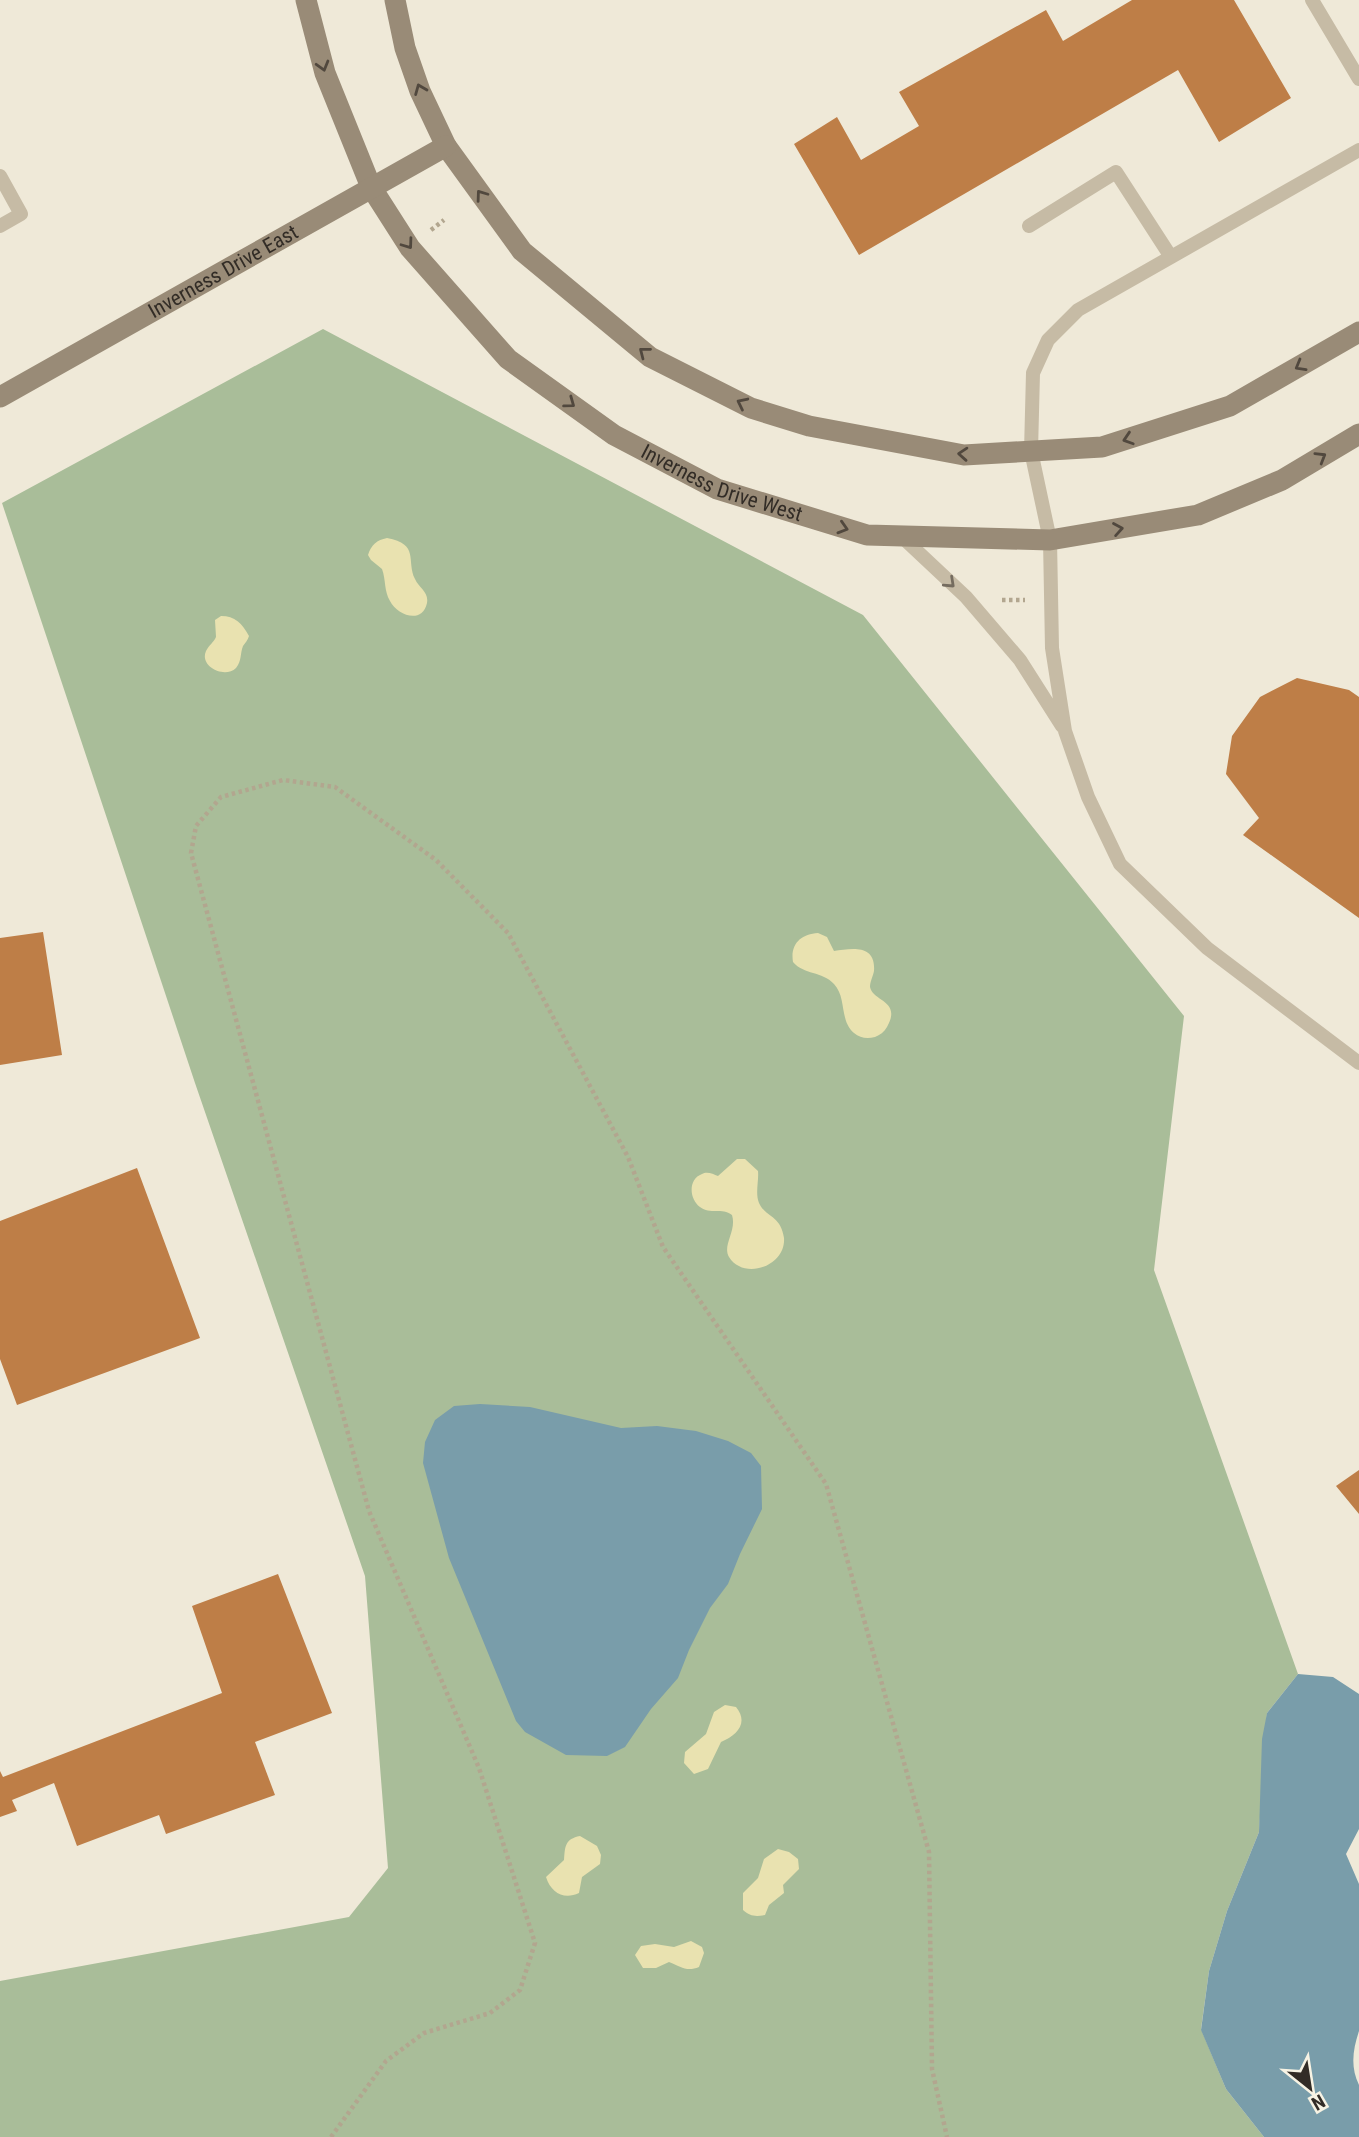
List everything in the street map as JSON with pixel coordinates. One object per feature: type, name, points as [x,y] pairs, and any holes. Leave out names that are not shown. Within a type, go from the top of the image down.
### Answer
[{"type":"main road","name":"Inverness Drive West","points":[[306,0],[325,73],[371,187],[410,248],[508,359],[614,435],[717,489],[867,535],[1050,540],[1198,515],[1282,480],[1359,434]]},
{"type":"main road","points":[[395,0],[405,48],[420,91],[446,146],[522,251],[650,357],[751,408],[809,426],[964,455],[1101,447],[1230,406],[1359,332]]},
{"type":"main road","name":"Inverness Drive East","points":[[0,397],[446,146]]},
{"type":"lane","points":[[1312,0],[1359,79]]},
{"type":"lane","points":[[1359,150],[1078,310],[1048,340],[1033,373],[1031,451],[1050,540],[1052,648],[1065,731],[1088,797],[1120,863],[1207,948],[1359,1063]]},
{"type":"lane","points":[[1029,226],[1116,172],[1171,257]]},
{"type":"lane","points":[[0,176],[21,214],[0,226]]},
{"type":"lane","points":[[901,536],[965,597],[1020,660],[1065,731]]},
{"type":"path","points":[[331,2137],[386,2061],[424,2034],[489,2013],[520,1990],[535,1943],[479,1768],[369,1511],[191,853],[197,826],[221,797],[283,780],[335,788],[436,860],[508,933],[628,1157],[663,1247],[826,1485],[929,1852],[932,2069],[947,2137]]},
{"type":"green space","points":[[323,329],[863,615],[1184,1016],[1154,1270],[1298,1674],[1267,1713],[1259,1832],[1227,1911],[1209,1971],[1201,2029],[1226,2089],[1264,2137],[0,2137],[0,1981],[349,1917],[388,1868],[365,1576],[195,1083],[2,503]]},
{"type":"sand","points":[[387,538],[404,544],[408,549],[415,579],[425,593],[427,603],[424,610],[415,616],[403,614],[393,606],[382,569],[368,555],[375,544]]},
{"type":"sand","points":[[221,616],[238,621],[249,636],[238,665],[226,672],[214,670],[205,657],[216,637],[215,620]]},
{"type":"sand","points":[[818,933],[827,937],[834,951],[861,950],[871,956],[874,971],[870,987],[891,1011],[887,1027],[879,1035],[866,1038],[854,1033],[846,1022],[841,996],[834,984],[793,962],[793,950],[798,941],[806,935]]},
{"type":"sand","points":[[737,1159],[745,1159],[758,1171],[759,1203],[780,1225],[784,1238],[783,1248],[778,1256],[771,1263],[754,1269],[744,1268],[729,1257],[727,1248],[733,1227],[732,1215],[700,1207],[692,1194],[692,1185],[697,1177],[706,1173],[718,1176]]},
{"type":"sand","points":[[725,1705],[736,1707],[740,1713],[739,1728],[721,1742],[708,1769],[694,1774],[684,1763],[685,1752],[706,1734],[714,1712]]},
{"type":"sand","points":[[580,1836],[597,1846],[601,1855],[600,1864],[582,1877],[579,1893],[568,1896],[559,1894],[551,1887],[546,1877],[564,1860],[569,1841]]},
{"type":"sand","points":[[778,1849],[789,1852],[798,1859],[799,1869],[783,1885],[784,1893],[769,1905],[765,1915],[750,1915],[743,1910],[743,1893],[758,1878],[764,1859]]},
{"type":"sand","points":[[691,1941],[702,1947],[704,1953],[699,1967],[684,1968],[669,1962],[656,1968],[643,1968],[635,1955],[641,1946],[655,1944],[674,1947]]},
{"type":"water","points":[[480,1404],[530,1407],[621,1428],[657,1426],[696,1431],[728,1441],[751,1453],[761,1466],[762,1509],[728,1584],[710,1608],[678,1678],[651,1709],[625,1747],[607,1756],[566,1755],[525,1732],[516,1721],[449,1558],[423,1463],[425,1442],[435,1420],[454,1406]]},
{"type":"water","points":[[1298,1674],[1333,1677],[1359,1694],[1359,1829],[1346,1854],[1359,1884],[1359,2031],[1353,2058],[1359,2085],[1359,2137],[1264,2137],[1226,2089],[1201,2030],[1209,1971],[1227,1911],[1259,1832],[1262,1739],[1267,1713]]},
{"type":"building","points":[[1132,0],[1234,0],[1291,98],[1219,142],[1178,70],[859,255],[794,144],[837,117],[861,160],[919,126],[899,92],[1046,10],[1063,41]]},
{"type":"building","points":[[1297,678],[1349,690],[1359,697],[1359,918],[1243,835],[1259,818],[1226,774],[1232,736],[1260,697]]},
{"type":"building","points":[[43,932],[62,1055],[0,1065],[0,938]]},
{"type":"building","points":[[137,1168],[200,1338],[17,1405],[0,1359],[0,1221]]},
{"type":"building","points":[[1359,1470],[1359,1514],[1336,1486]]},
{"type":"building","points":[[278,1574],[332,1713],[255,1742],[275,1795],[166,1834],[159,1815],[77,1846],[54,1783],[12,1800],[17,1811],[0,1817],[0,1771],[3,1777],[222,1693],[192,1606]]}]
